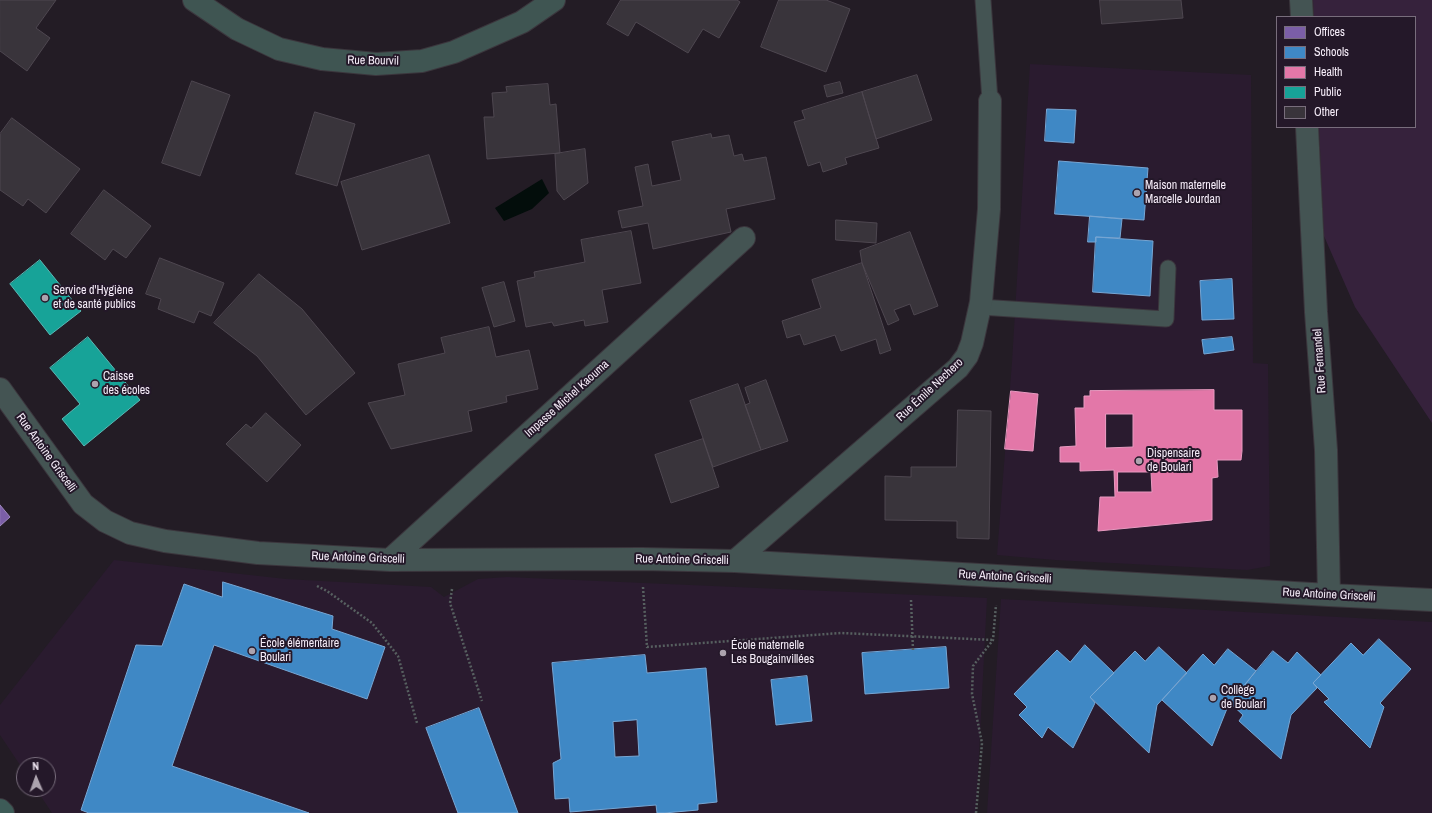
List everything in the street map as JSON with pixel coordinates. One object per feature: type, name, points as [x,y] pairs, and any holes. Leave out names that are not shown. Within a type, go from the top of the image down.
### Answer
[{"type":"main road","points":[[0,810],[3,813]]},
{"type":"street","name":"Rue Bourvil","points":[[194,0],[237,30],[279,49],[322,59],[376,64],[422,61],[454,52],[522,22],[554,0]]},
{"type":"street","points":[[1301,0],[1302,16]]},
{"type":"street","name":"Rue Émile Nechero","points":[[735,561],[958,368],[966,356],[972,343],[980,307],[989,209],[990,101]]},
{"type":"street","name":"Rue Fernandel","points":[[1307,128],[1316,312],[1326,450],[1329,595]]},
{"type":"street","name":"Impasse Michel Kaouma","points":[[390,560],[744,238]]},
{"type":"street","name":"Rue Antoine Griscelli","points":[[0,388],[83,504],[105,521],[130,533],[165,541],[258,553],[390,560],[642,559],[735,561],[1432,600]]},
{"type":"lane","points":[[983,0],[990,101]]},
{"type":"lane","points":[[980,307],[1166,319],[1168,268]]},
{"type":"path","points":[[643,579],[647,647],[840,633],[993,640]]},
{"type":"path","points":[[452,587],[450,603],[482,701]]},
{"type":"path","points":[[911,595],[913,650]]},
{"type":"path","points":[[976,813],[982,743],[972,694],[973,666],[993,640],[996,605]]},
{"type":"shaded area","points":[[1313,0],[1432,0],[1432,423],[1355,307],[1324,236],[1319,128],[1416,128],[1416,16],[1314,16]]},
{"type":"shaded area","points":[[1030,64],[1251,75],[1253,363],[1268,364],[1270,566],[1247,570],[1055,560],[997,555],[1012,362]]},
{"type":"shaded area","points":[[542,179],[549,193],[532,209],[504,221],[495,208]]},
{"type":"shaded area","points":[[114,560],[286,579],[431,587],[444,597],[478,579],[507,577],[987,598],[976,813],[52,813],[41,797],[56,797],[56,757],[16,757],[16,759],[0,735],[0,705]]},
{"type":"shaded area","name":"Collège de Boulari","points":[[1001,599],[1432,622],[1432,813],[987,813]]},
{"type":"building: Offices","points":[[0,505],[10,517],[0,526]]},
{"type":"building: Schools","points":[[1047,109],[1076,110],[1074,143],[1045,141]]},
{"type":"building: Schools","points":[[1059,161],[1148,168],[1144,220],[1055,214]]},
{"type":"building: Schools","points":[[1090,216],[1122,219],[1120,238],[1096,237],[1096,242],[1088,242]]},
{"type":"building: Schools","points":[[1096,237],[1153,241],[1150,296],[1093,292]]},
{"type":"building: Schools","points":[[1232,279],[1234,319],[1202,320],[1200,281]]},
{"type":"building: Schools","points":[[1232,337],[1234,350],[1204,354],[1202,340]]},
{"type":"building: Schools","points":[[223,582],[333,616],[332,629],[385,647],[367,699],[214,645],[172,766],[309,813],[89,813],[81,810],[136,645],[162,646],[184,584],[222,597]]},
{"type":"building: Schools","points":[[1379,639],[1411,669],[1380,703],[1384,707],[1370,748],[1324,702],[1329,699],[1313,683],[1351,643],[1363,655]]},
{"type":"building: Schools","points":[[1085,645],[1114,673],[1090,697],[1095,703],[1073,748],[1048,727],[1042,738],[1019,715],[1027,707],[1014,694],[1057,650],[1070,662]]},
{"type":"building: Schools","points":[[946,647],[949,688],[865,694],[862,653]]},
{"type":"building: Schools","points":[[1159,647],[1187,673],[1157,705],[1149,753],[1090,697],[1135,651],[1145,661]]},
{"type":"building: Schools","points":[[1228,649],[1256,671],[1228,706],[1212,746],[1162,700],[1203,654],[1214,665]]},
{"type":"building: Schools","points":[[1273,651],[1288,663],[1297,652],[1321,675],[1313,683],[1317,688],[1291,715],[1281,759],[1239,721],[1243,715],[1230,703]]},
{"type":"building: Schools","points":[[645,655],[647,673],[706,668],[717,802],[698,804],[698,810],[664,813],[657,813],[656,805],[570,812],[569,798],[555,799],[553,763],[561,759],[552,663]],"holes":[[[637,720],[639,756],[615,757],[613,722]]]},
{"type":"building: Schools","points":[[807,676],[812,721],[776,725],[771,680]]},
{"type":"building: Schools","points":[[479,708],[518,813],[458,813],[426,728]]},
{"type":"building: Health","name":"Dispensaire de Boulari","points":[[1214,390],[1214,410],[1242,410],[1241,460],[1217,460],[1218,477],[1212,478],[1212,520],[1098,531],[1100,497],[1115,497],[1114,470],[1080,471],[1080,462],[1060,462],[1060,447],[1076,446],[1075,408],[1084,408],[1084,396],[1090,396],[1090,391]],"holes":[[[1106,414],[1133,414],[1133,447],[1106,448]],[[1118,472],[1151,472],[1152,492],[1118,492]]]},
{"type":"building: Health","points":[[1011,391],[1038,394],[1033,451],[1005,449]]},
{"type":"building: Public","name":"Service d'Hygiène et de santé publics","points":[[40,260],[81,311],[50,335],[10,284]]},
{"type":"building: Public","name":"Caisse des écoles","points":[[88,337],[140,400],[84,446],[62,419],[80,404],[50,368]]},
{"type":"building: Other","points":[[0,0],[56,0],[36,28],[50,38],[27,71],[0,51]]},
{"type":"building: Other","points":[[621,0],[737,0],[740,2],[719,38],[703,29],[688,53],[636,22],[628,36],[607,24]]},
{"type":"building: Other","points":[[779,0],[826,0],[850,9],[826,72],[761,47]]},
{"type":"building: Other","points":[[1100,0],[1181,0],[1183,18],[1102,24]]},
{"type":"building: Other","points":[[917,75],[932,120],[876,139],[862,92]]},
{"type":"building: Other","points":[[192,81],[230,95],[200,176],[162,163]]},
{"type":"building: Other","points":[[840,82],[843,93],[827,97],[824,86]]},
{"type":"building: Other","points":[[548,84],[550,105],[556,104],[560,153],[487,159],[484,117],[494,117],[492,93],[507,92],[506,87]]},
{"type":"building: Other","points":[[862,92],[879,148],[845,158],[847,164],[823,172],[820,162],[808,166],[794,122],[805,119],[802,111]]},
{"type":"building: Other","points":[[315,112],[355,124],[337,186],[296,174]]},
{"type":"building: Other","points":[[12,118],[80,169],[46,213],[28,199],[23,206],[0,190],[0,134]]},
{"type":"building: Other","points":[[711,134],[712,138],[729,135],[734,156],[742,154],[744,161],[766,157],[775,199],[726,209],[731,232],[653,249],[648,223],[622,228],[618,211],[643,206],[635,167],[648,164],[652,186],[681,180],[672,142]]},
{"type":"building: Other","points":[[585,149],[588,183],[564,200],[557,191],[555,154]]},
{"type":"building: Other","points":[[429,155],[450,223],[362,250],[341,182]]},
{"type":"building: Other","points":[[104,190],[151,226],[126,258],[113,249],[105,260],[71,234]]},
{"type":"building: Other","points":[[836,220],[877,223],[876,243],[836,240]]},
{"type":"building: Other","points":[[631,231],[641,283],[602,290],[608,322],[585,326],[584,320],[554,326],[552,322],[526,327],[517,281],[535,277],[534,272],[585,262],[581,240]]},
{"type":"building: Other","points":[[910,232],[938,306],[914,315],[910,304],[894,310],[899,320],[888,325],[862,263],[860,251]]},
{"type":"building: Other","points":[[160,258],[224,283],[211,316],[199,311],[194,323],[158,309],[161,299],[146,294]]},
{"type":"building: Other","points":[[862,263],[891,350],[880,354],[876,339],[841,351],[835,335],[804,345],[800,334],[787,338],[782,321],[821,308],[812,280]]},
{"type":"building: Other","points":[[259,274],[302,309],[355,373],[306,415],[257,356],[214,323]]},
{"type":"building: Other","points":[[504,282],[515,321],[494,327],[482,288]]},
{"type":"building: Other","points":[[489,327],[496,357],[529,350],[538,389],[506,396],[507,402],[468,411],[472,431],[391,449],[368,403],[405,395],[398,364],[445,353],[441,338]]},
{"type":"building: Other","points":[[766,380],[788,441],[761,450],[745,405],[750,403],[745,388]]},
{"type":"building: Other","points":[[738,384],[761,450],[713,467],[690,401]]},
{"type":"building: Other","points":[[958,410],[991,411],[989,539],[957,538],[957,521],[885,520],[885,476],[911,477],[911,467],[956,467]]},
{"type":"building: Other","points":[[266,413],[301,445],[267,482],[226,444],[246,424],[251,428]]},
{"type":"building: Other","points":[[703,439],[719,487],[671,503],[655,455]]},
{"type":"place","name":"Maison maternelle Marcelle Jourdan","points":[[1137,193]]},
{"type":"place","name":"Service d'Hygiène et de santé publics","points":[[45,298]]},
{"type":"place","name":"Caisse des écoles","points":[[95,384]]},
{"type":"place","name":"Dispensaire de Boulari","points":[[1139,461]]},
{"type":"place","name":"École élémentaire Boulari","points":[[252,651]]},
{"type":"place","name":"École maternelle Les Bougainvillées","points":[[723,653]]},
{"type":"place","name":"Collège de Boulari","points":[[1213,698]]}]
